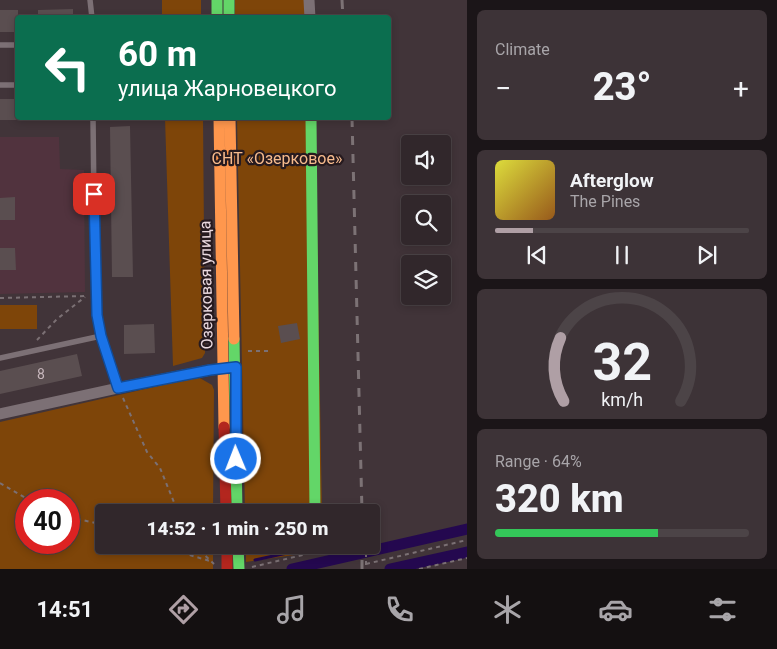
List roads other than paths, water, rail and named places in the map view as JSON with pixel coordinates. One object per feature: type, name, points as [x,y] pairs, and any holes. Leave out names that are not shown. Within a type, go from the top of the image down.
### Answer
[{"type":"street","points":[[217,0],[217,15]]},
{"type":"street","points":[[229,0],[229,15]]},
{"type":"street","points":[[310,0],[310,15]]},
{"type":"street","name":"Озерковая улица","points":[[219,120],[237,504]]},
{"type":"street","name":"Озерковая улица","points":[[226,504],[230,368],[230,120]]},
{"type":"street","points":[[311,120],[314,504]]},
{"type":"street","points":[[0,414],[118,388],[230,368]]},
{"type":"street","points":[[228,554],[230,568]]},
{"type":"street","points":[[230,568],[235,554]]},
{"type":"lane","points":[[90,0],[92,15]]},
{"type":"lane","points":[[0,45],[15,44]]},
{"type":"lane","points":[[0,85],[15,85]]},
{"type":"lane","points":[[93,120],[97,315],[101,336],[118,388]]},
{"type":"lane","points":[[0,358],[101,336]]},
{"type":"waterway","points":[[292,569],[467,529]]},
{"type":"waterway","points":[[390,569],[467,552]]},
{"type":"waterway","points":[[255,560],[283,554]]},
{"type":"railway","points":[[342,0],[343,15]]},
{"type":"railway","points":[[352,120],[362,504]]},
{"type":"railway","points":[[362,554],[362,569]]},
{"type":"park label","name":"СНТ «Озерковое»","points":[[277,158]]}]
